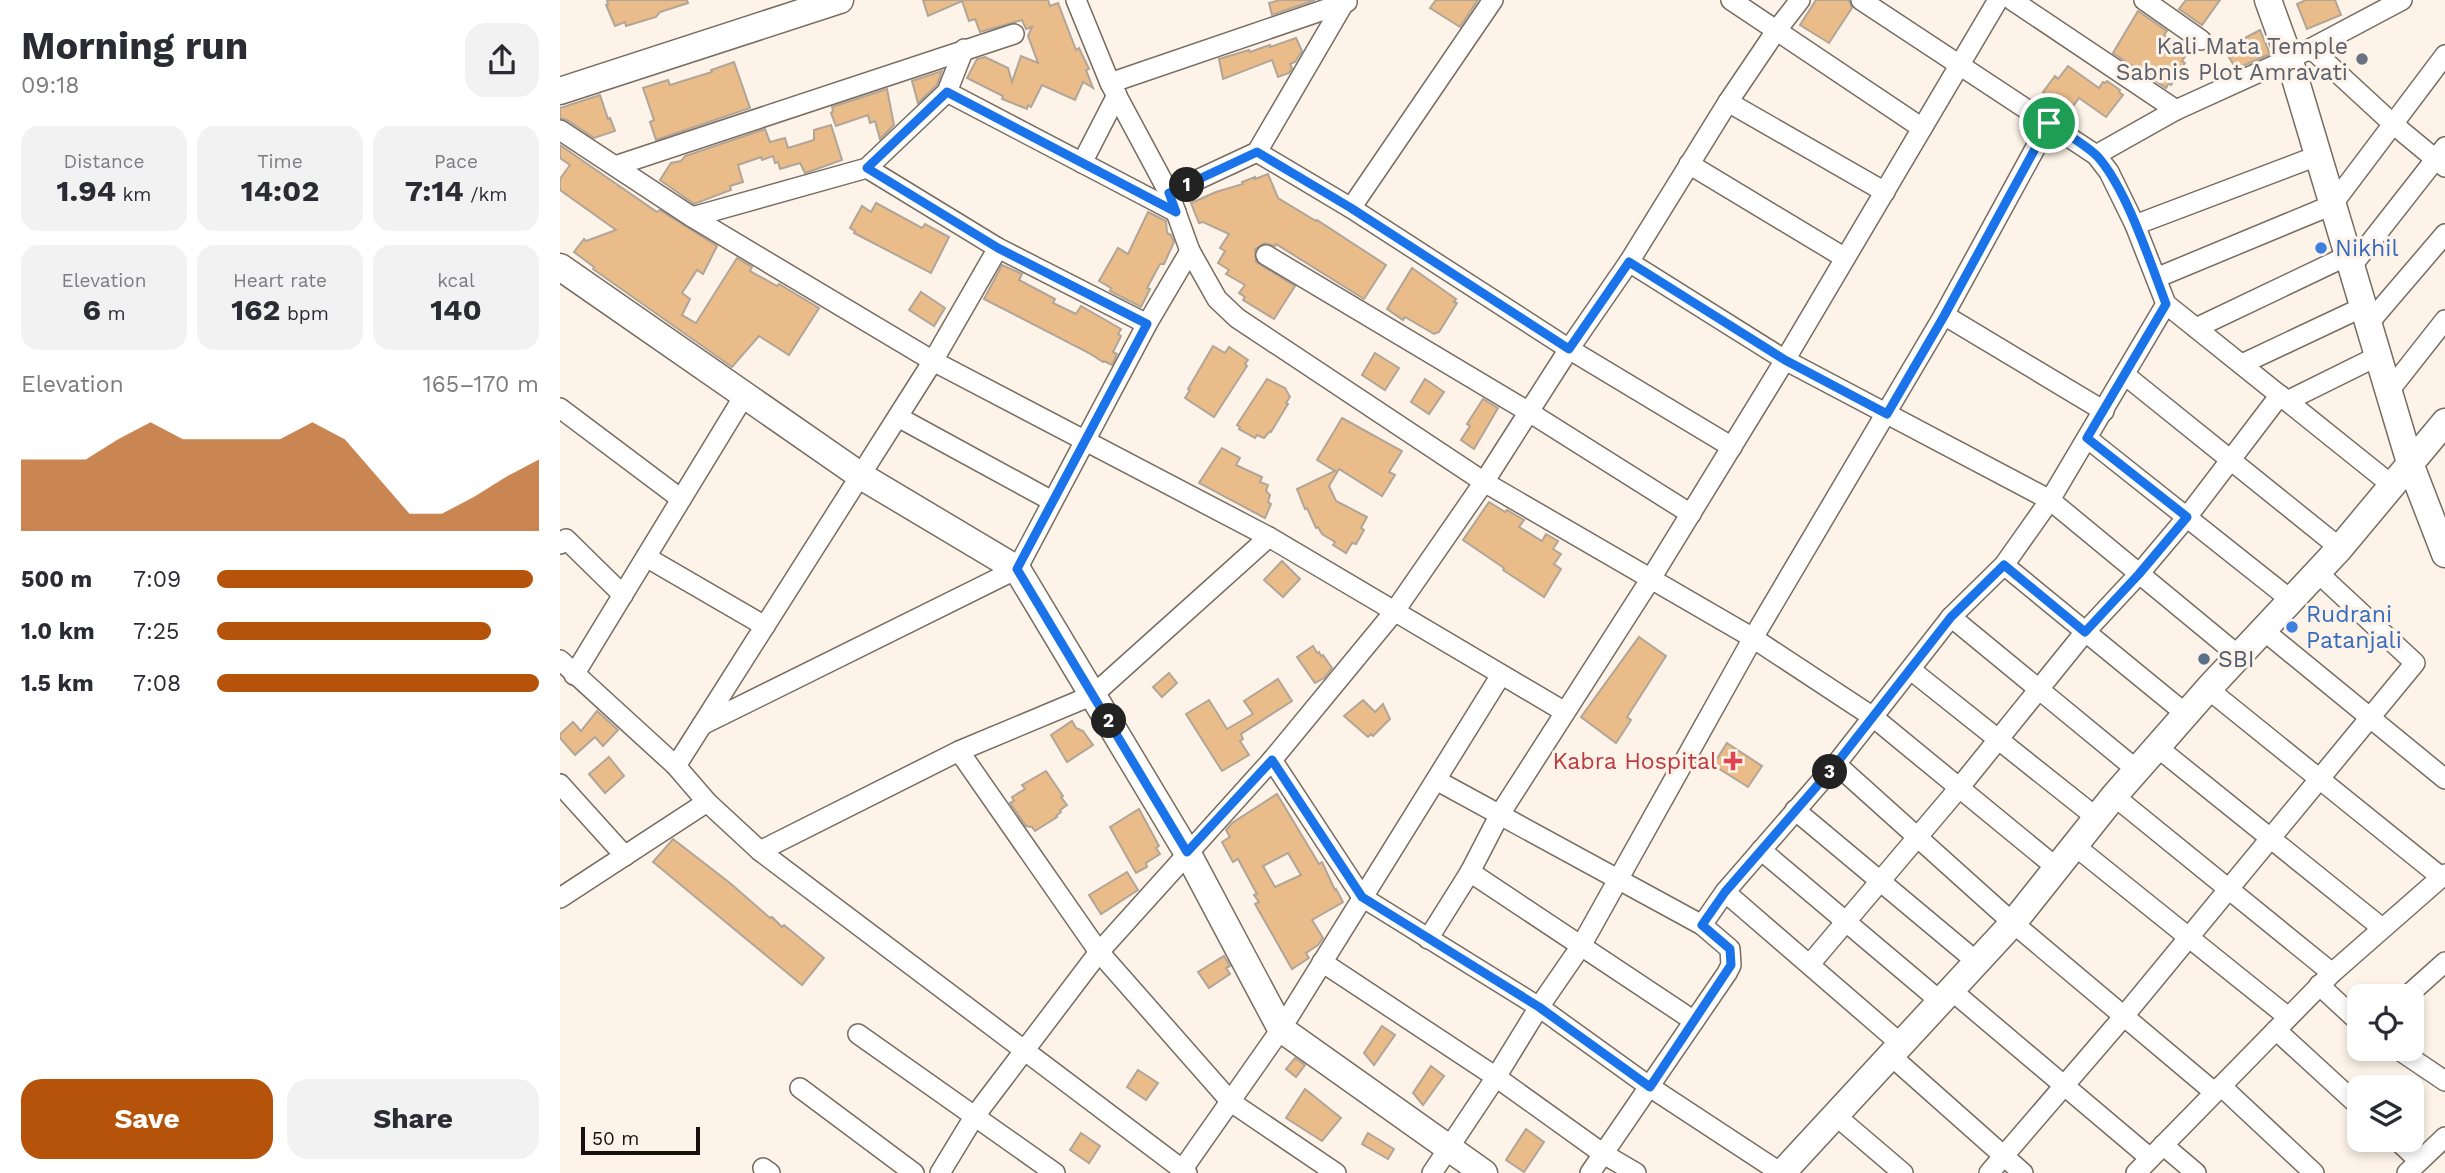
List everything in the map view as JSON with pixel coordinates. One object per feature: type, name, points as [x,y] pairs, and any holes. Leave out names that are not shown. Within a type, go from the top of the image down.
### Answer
[{"type":"street","points":[[560,91],[839,0]]},
{"type":"street","points":[[1076,0],[1113,89],[1169,193],[1190,251],[1217,299],[1237,318],[1484,482],[1753,638],[1872,718],[2057,868]]},
{"type":"street","points":[[1351,208],[1493,0]]},
{"type":"street","points":[[1731,0],[1922,128]]},
{"type":"street","points":[[940,1173],[974,1117],[1099,952],[1272,760],[1394,612],[1484,482],[1569,349],[1629,262],[1728,102],[1800,0]]},
{"type":"street","points":[[1861,0],[2096,155],[2109,172],[2135,225],[2166,304],[2393,486]]},
{"type":"street","points":[[1428,939],[1470,872],[1500,814],[1650,580],[1785,360],[1997,0]]},
{"type":"street","points":[[2012,0],[2176,110]]},
{"type":"street","points":[[2144,0],[2201,40]]},
{"type":"street","points":[[2268,0],[2299,54],[2317,156],[2411,466],[2445,554]]},
{"type":"street","points":[[2357,0],[2363,19]]},
{"type":"street","points":[[2096,155],[2176,110],[2299,54],[2402,0]]},
{"type":"street","points":[[1082,163],[1113,89],[1347,1]]},
{"type":"street","points":[[1169,193],[1257,152],[1347,1]]},
{"type":"street","points":[[615,166],[1014,34]]},
{"type":"street","points":[[692,217],[867,168],[947,92],[964,49]]},
{"type":"street","points":[[2196,328],[2349,261],[2442,158],[2393,124],[2316,53],[2299,54]]},
{"type":"street","points":[[2156,278],[2332,205],[2445,55]]},
{"type":"street","points":[[947,92],[1176,212]]},
{"type":"street","points":[[1728,102],[1885,192]]},
{"type":"street","points":[[1432,1173],[1581,946],[1753,638],[1944,316],[2049,123]]},
{"type":"street","points":[[560,130],[692,217],[933,361],[1269,537],[1565,712]]},
{"type":"street","points":[[1257,152],[1351,208],[1569,349],[1732,447]]},
{"type":"street","points":[[2135,225],[2317,156]]},
{"type":"street","points":[[1689,164],[1845,258]]},
{"type":"street","points":[[867,168],[998,248],[1147,324]]},
{"type":"street","points":[[2242,364],[2366,315],[2445,234]]},
{"type":"street","points":[[676,766],[933,361],[998,248]]},
{"type":"street","points":[[702,725],[1017,569],[1147,324],[1190,251]]},
{"type":"street","points":[[1266,255],[1529,412],[1691,514]]},
{"type":"street","points":[[1629,262],[1785,360],[2050,500],[2239,656]]},
{"type":"street","points":[[560,267],[861,476],[1017,569],[1187,852],[1281,1029],[1484,1173]]},
{"type":"street","points":[[1702,925],[1725,892],[1836,764],[1951,617],[2004,565],[2050,500],[2166,304]]},
{"type":"street","points":[[1944,316],[2104,411]]},
{"type":"street","points":[[2389,391],[2445,320]]},
{"type":"street","points":[[1810,964],[1918,838],[2085,632],[2139,574],[2284,398],[2378,356]]},
{"type":"street","points":[[2125,375],[2340,548]]},
{"type":"street","points":[[574,675],[744,396]]},
{"type":"street","points":[[560,408],[681,499]]},
{"type":"street","points":[[898,417],[1052,501]]},
{"type":"street","points":[[1272,760],[1362,897],[1539,1007],[1650,1087],[1781,1173],[2013,923],[2114,796],[2208,689],[2340,548],[2445,422]]},
{"type":"street","points":[[2087,438],[2291,600]]},
{"type":"street","points":[[760,851],[958,751],[1093,695],[1269,537]]},
{"type":"street","points":[[560,544],[566,539],[622,596]]},
{"type":"street","points":[[646,557],[765,626]]},
{"type":"street","points":[[2004,565],[2186,714]]},
{"type":"street","points":[[1989,1173],[2124,1016],[2415,663],[2317,572]]},
{"type":"street","points":[[1951,617],[2137,771]]},
{"type":"street","points":[[2263,630],[2445,779]]},
{"type":"street","points":[[560,660],[676,766],[707,802],[760,851],[1183,1172],[1281,1029],[1501,675]]},
{"type":"street","points":[[1911,670],[2097,818]]},
{"type":"street","points":[[2136,1173],[2325,979],[2443,876],[2208,689]]},
{"type":"street","points":[[2157,747],[2382,928]]},
{"type":"street","points":[[958,751],[1099,952],[1231,1102],[1336,1173]]},
{"type":"street","points":[[1836,764],[2013,923],[2124,1016],[2218,1089],[2314,1173]]},
{"type":"street","points":[[1436,780],[1702,925],[1730,949],[1732,957],[1727,973],[1590,1173]]},
{"type":"street","points":[[560,784],[625,856]]},
{"type":"street","points":[[2114,796],[2229,890],[2325,979],[2347,1007]]},
{"type":"street","points":[[560,898],[707,802]]},
{"type":"street","points":[[1795,810],[1977,962]]},
{"type":"street","points":[[2075,846],[2189,938],[2282,1024],[2347,1093]]},
{"type":"street","points":[[1761,850],[1845,921],[2064,1086],[2157,1151],[2196,1173]]},
{"type":"street","points":[[1470,872],[1695,1021]]},
{"type":"street","points":[[1725,892],[1810,964],[2023,1173]]},
{"type":"street","points":[[1322,962],[1496,1077],[1602,1153],[1636,1173]]},
{"type":"street","points":[[2420,984],[2445,962]]},
{"type":"street","points":[[858,1034],[1055,1173]]},
{"type":"street","points":[[2415,1061],[2445,1081]]},
{"type":"street","points":[[800,1088],[914,1173]]},
{"type":"street","points":[[1835,1115],[1903,1173]]},
{"type":"street","points":[[2404,1152],[2413,1167],[2445,1137]]},
{"type":"building","points":[[607,0],[687,0],[688,3],[660,12],[656,17],[626,26],[625,22],[615,26],[606,5]]},
{"type":"building","points":[[923,0],[1048,0],[1050,6],[1058,3],[1076,50],[1079,48],[1089,69],[1086,70],[1093,88],[1083,82],[1075,100],[1042,85],[1031,107],[1028,105],[1027,109],[1002,99],[1003,96],[967,78],[977,59],[985,57],[1008,68],[1012,82],[1021,56],[1038,63],[1028,36],[1032,27],[1026,29],[1022,20],[980,32],[975,19],[969,21],[962,1],[928,16]]},
{"type":"building","points":[[1280,0],[1315,0],[1272,15],[1269,3]]},
{"type":"building","points":[[1436,0],[1478,0],[1460,27],[1430,8]]},
{"type":"building","points":[[1816,0],[1849,0],[1852,8],[1829,43],[1800,25]]},
{"type":"building","points":[[2186,0],[2220,0],[2202,25],[2179,9]]},
{"type":"building","points":[[2306,0],[2335,0],[2341,15],[2307,29],[2297,4]]},
{"type":"building","points":[[2138,11],[2167,31],[2164,35],[2189,50],[2182,61],[2185,63],[2171,85],[2169,83],[2166,88],[2113,53]]},
{"type":"building","points":[[2260,30],[2270,54],[2236,69],[2224,49]]},
{"type":"building","points":[[1296,38],[1302,51],[1295,62],[1290,64],[1292,68],[1289,73],[1278,77],[1272,60],[1223,79],[1219,59]]},
{"type":"building","points":[[734,62],[750,108],[656,140],[650,122],[654,120],[643,88],[668,80],[670,85]]},
{"type":"building","points":[[2068,66],[2099,88],[2107,81],[2120,90],[2123,95],[2106,117],[2079,98],[2069,112],[2043,92],[2055,76],[2058,79]]},
{"type":"building","points":[[942,71],[937,85],[918,103],[912,81]]},
{"type":"building","points":[[887,89],[894,125],[880,139],[875,121],[870,123],[868,115],[836,126],[831,113],[832,107]]},
{"type":"building","points":[[600,95],[615,131],[594,138],[560,118],[560,108]]},
{"type":"building","points":[[831,125],[842,160],[805,173],[800,163],[780,169],[773,156],[762,160],[761,157],[738,165],[743,182],[730,186],[731,190],[694,204],[660,180],[671,163],[681,161],[685,156],[765,129],[770,142],[785,138],[788,148],[814,140],[814,130]]},
{"type":"building","points":[[560,145],[657,212],[660,210],[717,246],[703,274],[697,270],[682,293],[690,299],[682,315],[696,323],[737,258],[752,267],[750,271],[777,286],[779,284],[819,308],[789,355],[759,336],[732,367],[593,269],[594,267],[574,252],[584,239],[586,241],[616,230],[560,190],[560,179],[570,165],[560,158]]},
{"type":"building","points":[[1268,174],[1278,198],[1386,265],[1364,299],[1276,244],[1265,243],[1255,249],[1256,262],[1295,286],[1274,319],[1243,300],[1245,297],[1239,293],[1245,285],[1226,274],[1229,270],[1218,263],[1225,251],[1220,248],[1229,234],[1203,222],[1199,223],[1191,203]]},
{"type":"building","points":[[876,203],[922,228],[925,224],[949,237],[931,273],[854,233],[850,228],[862,206],[871,212]]},
{"type":"building","points":[[1148,212],[1166,221],[1167,233],[1174,242],[1164,264],[1160,264],[1147,288],[1150,289],[1141,307],[1110,291],[1111,288],[1099,281],[1118,248],[1128,254]]},
{"type":"building","points":[[1002,265],[1022,274],[1019,280],[1055,299],[1053,303],[1076,314],[1081,306],[1121,329],[1118,334],[1121,336],[1113,352],[1117,354],[1112,365],[984,299]]},
{"type":"building","points":[[1412,268],[1456,299],[1454,302],[1457,303],[1439,332],[1434,334],[1405,317],[1403,320],[1387,309]]},
{"type":"building","points":[[921,292],[945,308],[934,326],[909,310]]},
{"type":"building","points":[[1213,346],[1225,353],[1229,347],[1248,360],[1245,364],[1247,366],[1214,417],[1185,398]]},
{"type":"building","points":[[1375,353],[1399,368],[1385,390],[1362,375]]},
{"type":"building","points":[[1267,379],[1285,388],[1290,397],[1271,432],[1264,438],[1257,435],[1255,438],[1237,425]]},
{"type":"building","points":[[1425,379],[1444,392],[1429,414],[1411,402]]},
{"type":"building","points":[[1483,399],[1498,408],[1474,449],[1461,440],[1470,426],[1467,424]]},
{"type":"building","points":[[1342,418],[1402,451],[1389,472],[1395,475],[1382,496],[1339,469],[1329,486],[1336,501],[1367,517],[1361,528],[1364,530],[1356,544],[1352,543],[1346,553],[1333,545],[1335,542],[1316,528],[1297,489],[1335,471],[1317,460]]},
{"type":"building","points":[[1222,448],[1240,458],[1236,465],[1262,477],[1260,482],[1268,485],[1266,491],[1270,495],[1268,502],[1271,504],[1265,518],[1199,483]]},
{"type":"building","points":[[1489,502],[1524,520],[1519,527],[1542,541],[1546,534],[1558,541],[1553,549],[1561,554],[1554,564],[1561,569],[1544,597],[1463,540]]},
{"type":"building","points":[[1282,561],[1300,579],[1283,597],[1264,580]]},
{"type":"building","points":[[1639,637],[1666,656],[1627,717],[1631,720],[1616,743],[1581,717]]},
{"type":"building","points":[[1313,646],[1332,668],[1324,678],[1315,683],[1297,657]]},
{"type":"building","points":[[1169,673],[1177,683],[1162,697],[1153,687]]},
{"type":"building","points":[[1278,679],[1292,701],[1241,734],[1243,739],[1240,741],[1249,755],[1222,771],[1186,714],[1209,700],[1227,729],[1253,714],[1244,701]]},
{"type":"building","points":[[1363,700],[1375,712],[1383,704],[1390,719],[1373,736],[1371,734],[1368,737],[1344,716]]},
{"type":"building","points":[[597,711],[618,730],[603,746],[595,737],[575,755],[560,738],[560,734],[573,722],[581,731]]},
{"type":"building","points":[[1072,721],[1093,745],[1067,762],[1051,735]]},
{"type":"building","points":[[1727,743],[1762,766],[1748,787],[1713,765]]},
{"type":"building","points":[[609,757],[624,776],[605,793],[589,774]]},
{"type":"building","points":[[1046,771],[1067,805],[1060,810],[1057,817],[1035,831],[1026,826],[1010,803],[1014,801],[1012,797],[1025,789],[1022,785]]},
{"type":"building","points":[[1277,794],[1319,864],[1322,862],[1343,902],[1312,920],[1323,938],[1306,953],[1309,958],[1292,969],[1255,904],[1259,902],[1254,895],[1257,894],[1238,859],[1233,862],[1222,842],[1230,837],[1226,830],[1232,823]],"holes":[[[1288,853],[1301,875],[1275,887],[1263,866]]]},
{"type":"building","points":[[1139,809],[1159,846],[1156,848],[1160,854],[1146,863],[1147,867],[1136,873],[1110,827]]},
{"type":"building","points":[[673,839],[824,958],[802,985],[653,862]]},
{"type":"building","points":[[1127,872],[1138,890],[1101,914],[1089,895]]},
{"type":"building","points":[[1224,956],[1230,966],[1226,968],[1230,974],[1209,988],[1198,972]]},
{"type":"building","points":[[1382,1026],[1395,1035],[1374,1065],[1364,1053]]},
{"type":"building","points":[[1295,1058],[1305,1065],[1296,1077],[1286,1069]]},
{"type":"building","points":[[1431,1066],[1444,1076],[1423,1105],[1413,1093]]},
{"type":"building","points":[[1138,1070],[1158,1083],[1146,1100],[1127,1087]]},
{"type":"building","points":[[1305,1089],[1341,1118],[1322,1141],[1286,1118]]},
{"type":"building","points":[[1526,1129],[1544,1142],[1524,1172],[1506,1160]]},
{"type":"building","points":[[1081,1133],[1100,1146],[1089,1163],[1070,1150]]},
{"type":"building","points":[[1368,1133],[1394,1149],[1388,1159],[1362,1144]]},
{"type":"place","name":"Kali Mata Temple Sabnis Plot Amravati","points":[[2362,59]]},
{"type":"place","name":"Nikhil","points":[[2321,248]]},
{"type":"place","name":"Rudrani Patanjali","points":[[2292,627]]},
{"type":"place","name":"SBI","points":[[2204,659]]},
{"type":"place","name":"Kabra Hospital","points":[[1733,761]]},
{"type":"route","points":[[947,92],[1176,212],[1169,193],[1257,152],[1351,208],[1569,349],[1629,262],[1785,360],[1887,414],[1944,316],[2049,123],[2096,155],[2109,172],[2135,225],[2166,304],[2087,438],[2187,517],[2085,632],[2004,565],[1951,617],[1836,764],[1725,892],[1702,925],[1730,949],[1731,965],[1650,1087],[1539,1007],[1362,897],[1272,760],[1187,852],[1017,569],[1147,324],[998,248],[867,168],[947,92]]}]
